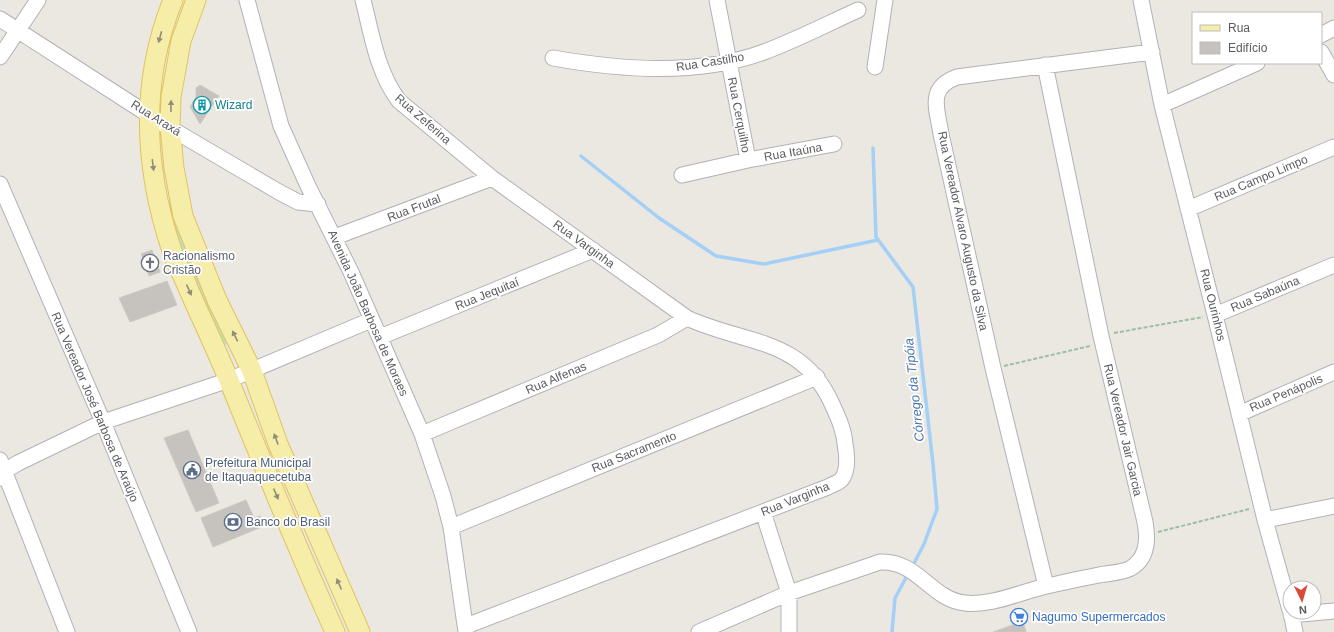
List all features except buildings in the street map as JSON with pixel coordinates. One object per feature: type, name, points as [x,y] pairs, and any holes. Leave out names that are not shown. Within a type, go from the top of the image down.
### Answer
[{"type":"main road","points":[[173,0],[161,32],[150,90],[150,138],[155,179],[160,209],[172,252],[229,380],[332,625],[351,611]]},
{"type":"main road","points":[[196,0],[181,41],[175,66],[171,97],[170,128],[180,200],[188,231],[217,300],[252,371],[278,444],[360,632]]},
{"type":"street","points":[[0,57],[38,0]]},
{"type":"street","name":"Avenida João Barbosa de Moraes","points":[[247,0],[281,126],[298,165],[335,237],[422,434],[443,496],[451,527],[466,629]]},
{"type":"street","name":"Rua Zeferina","points":[[363,0],[380,67],[388,87],[399,101],[492,178]]},
{"type":"street","name":"Rua Cerquilho","points":[[717,0],[748,160]]},
{"type":"street","points":[[875,67],[885,0]]},
{"type":"street","name":"Rua Ourinhos","points":[[1144,1],[1162,105],[1216,315],[1265,520],[1282,580]]},
{"type":"street","name":"Rua Castilho","points":[[553,58],[600,66],[673,69],[729,61],[763,52],[858,10]]},
{"type":"street","name":"Rua Araxá","points":[[0,19],[170,128],[279,192],[298,202],[318,204]]},
{"type":"street","points":[[1322,34],[1334,28]]},
{"type":"street","name":"Rua Vereador Alvaro Augusto da Silva","points":[[1046,586],[994,368],[941,134],[936,100],[939,87],[948,80],[957,76],[1152,52]]},
{"type":"street","points":[[1322,54],[1334,75]]},
{"type":"street","points":[[1162,105],[1255,64]]},
{"type":"street","name":"Rua Vereador Jair Garcia","points":[[789,593],[880,562],[899,564],[918,574],[949,598],[964,603],[980,603],[1046,586],[1131,568],[1142,558],[1146,546],[1147,534],[1102,340],[1045,65]]},
{"type":"street","name":"Rua Itaúna","points":[[682,175],[748,160],[834,144]]},
{"type":"street","name":"Rua Campo Limpo","points":[[1188,209],[1334,147]]},
{"type":"street","name":"Rua Frutal","points":[[335,237],[492,178]]},
{"type":"street","name":"Rua Varginha","points":[[466,629],[828,487],[841,480],[846,470],[847,458],[844,433],[828,394],[817,376],[801,362],[787,353],[764,343],[704,326],[687,318],[492,178]]},
{"type":"street","name":"Rua Vereador José Barbosa de Araújo","points":[[0,184],[103,422],[189,632]]},
{"type":"street","name":"Rua Jequitaí","points":[[380,337],[593,250]]},
{"type":"street","name":"Rua Sabaúna","points":[[1216,315],[1334,265]]},
{"type":"street","name":"Rua Alfenas","points":[[422,434],[658,335],[687,318]]},
{"type":"street","points":[[67,632],[2,470],[103,422],[229,380],[371,320]]},
{"type":"street","name":"Rua Penápolis","points":[[1239,414],[1334,372]]},
{"type":"street","name":"Rua Sacramento","points":[[451,527],[817,376]]},
{"type":"street","points":[[1265,520],[1334,506]]},
{"type":"street","points":[[763,512],[789,593],[789,632]]},
{"type":"street","points":[[699,632],[789,593]]},
{"type":"street","points":[[1322,611],[1334,611]]},
{"type":"street","name":"Rua Ourinhos","points":[[1293,620],[1295,632]]},
{"type":"path","name":"Rua Sabaúna","points":[[994,368],[1102,340],[1216,315]]},
{"type":"path","points":[[1147,534],[1262,505]]},
{"type":"green space","points":[[170,200],[227,344],[222,347],[164,205]]},
{"type":"waterway","name":"Córrego da Tipóia","points":[[873,148],[876,237],[913,287],[933,464],[937,509],[924,544],[912,567]]},
{"type":"waterway","points":[[581,156],[659,218],[716,256],[764,264],[878,240]]},
{"type":"waterway","name":"Córrego da Tipóia","points":[[892,632],[895,598],[908,574]]},
{"type":"place","name":"Wizard","points":[[202,105]]},
{"type":"place","name":"Racionalismo Cristão","points":[[150,263]]},
{"type":"place","name":"Prefeitura Municipal de Itaquaquecetuba","points":[[192,470]]},
{"type":"place","name":"Banco do Brasil","points":[[233,522]]},
{"type":"place","name":"Nagumo Supermercados","points":[[1019,617]]}]
